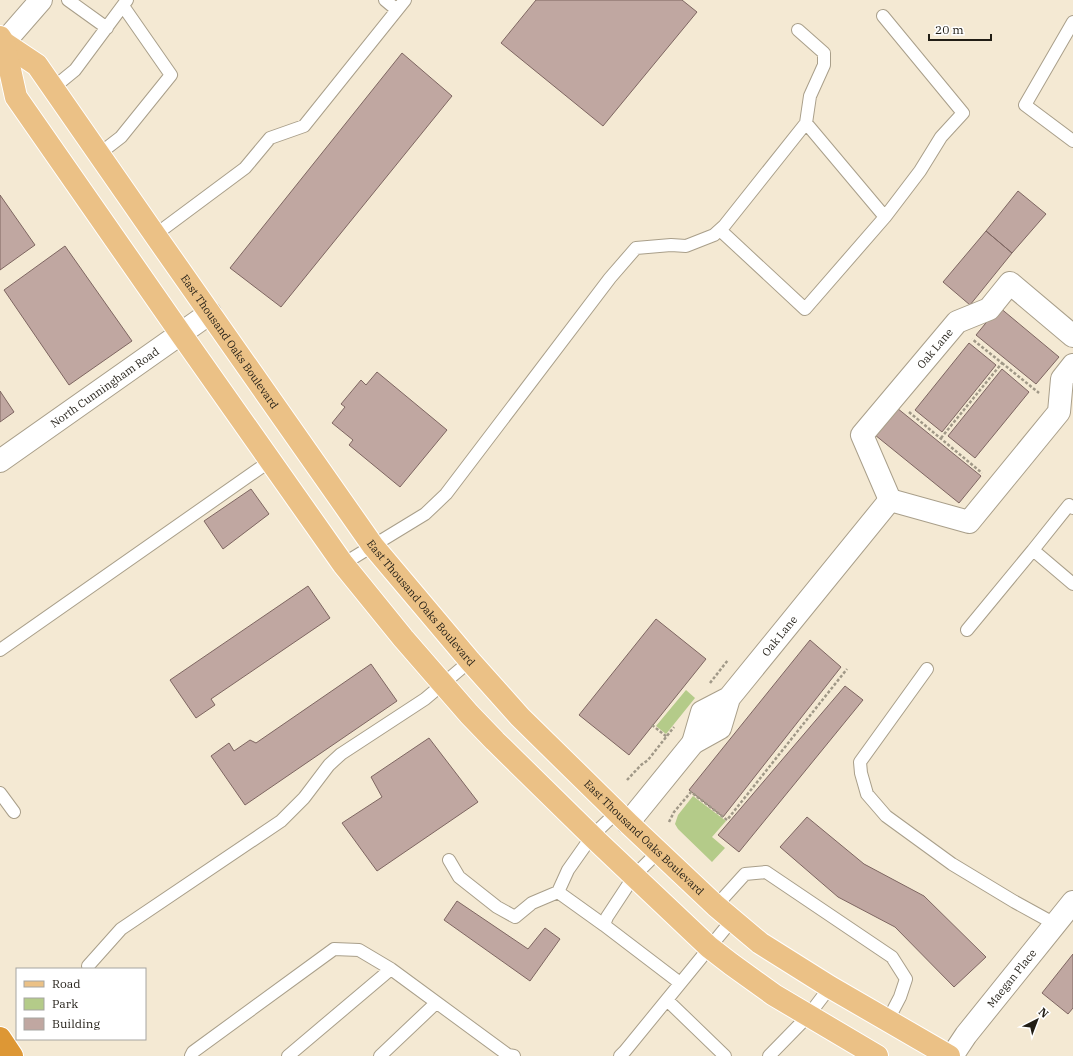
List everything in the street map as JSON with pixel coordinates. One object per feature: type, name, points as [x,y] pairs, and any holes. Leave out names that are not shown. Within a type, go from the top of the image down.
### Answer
[{"type":"highway","points":[[0,1038],[12,1056]]},
{"type":"main road","name":"East Thousand Oaks Boulevard","points":[[1,42],[37,65],[154,235],[373,546],[470,661],[520,717],[658,851],[724,913],[760,943],[830,987],[951,1056]]},
{"type":"main road","points":[[1,42],[16,97],[343,564],[403,638],[495,741],[709,947],[767,990],[808,1016],[878,1056]]},
{"type":"street","points":[[1,42],[41,0]]},
{"type":"street","name":"Oak Lane","points":[[622,817],[693,743],[702,712],[729,698],[890,500],[862,435],[957,322],[989,309],[1010,283],[1073,336]]},
{"type":"street","name":"North Cunningham Road","points":[[0,461],[210,313]]},
{"type":"street","points":[[890,500],[968,522],[1059,412],[1062,379],[1073,365]]},
{"type":"street","name":"Maegan Place","points":[[951,1056],[966,1035],[1073,902]]},
{"type":"lane","points":[[68,0],[107,28]]},
{"type":"lane","points":[[385,0],[397,10]]},
{"type":"lane","points":[[154,235],[245,168],[270,138],[304,126],[405,0]]},
{"type":"lane","points":[[53,88],[75,70],[125,3],[171,75],[121,137],[99,154]]},
{"type":"lane","points":[[720,230],[805,310],[885,217],[920,171],[941,137],[963,113],[883,16]]},
{"type":"lane","points":[[1073,22],[1025,105],[1073,141]]},
{"type":"lane","points":[[343,564],[425,514],[446,494],[610,278],[636,248],[671,244],[686,246],[714,235],[720,230],[806,123],[810,96],[824,65],[824,53],[798,30]]},
{"type":"lane","points":[[806,123],[885,217]]},
{"type":"lane","points":[[0,650],[270,460]]},
{"type":"lane","points":[[967,630],[1072,504]]},
{"type":"lane","points":[[1033,550],[1073,584]]},
{"type":"lane","points":[[88,966],[121,929],[281,821],[304,798],[329,765],[341,754],[425,699],[470,661]]},
{"type":"lane","points":[[927,669],[860,762],[861,773],[867,794],[886,816],[952,864],[1055,924]]},
{"type":"lane","points":[[0,793],[14,812]]},
{"type":"lane","points":[[449,860],[459,877],[497,907],[515,917],[532,903],[558,892],[568,870],[592,836],[622,817]]},
{"type":"lane","points":[[604,925],[634,876],[658,851]]},
{"type":"lane","points":[[620,1056],[709,947],[724,913],[745,874],[766,872],[892,957],[906,979],[900,997],[888,1020]]},
{"type":"lane","points":[[558,892],[680,983]]},
{"type":"lane","points":[[191,1056],[194,1052],[334,949],[359,950],[390,969],[509,1056]]},
{"type":"lane","points":[[288,1056],[390,969]]},
{"type":"lane","points":[[769,1056],[808,1016],[830,987]]},
{"type":"lane","points":[[667,1000],[725,1056]]},
{"type":"lane","points":[[380,1056],[436,1003]]},
{"type":"path","points":[[968,336],[1045,397]]},
{"type":"path","points":[[941,438],[1002,363]]},
{"type":"path","points":[[906,410],[987,477]]},
{"type":"path","points":[[669,822],[674,812],[691,792],[727,820],[847,669]]},
{"type":"path","points":[[652,725],[667,737]]},
{"type":"green space","points":[[686,690],[695,698],[666,734],[656,726]]},
{"type":"green space","points":[[693,796],[726,821],[712,837],[725,848],[712,862],[678,829],[675,824],[678,815]]},
{"type":"building","points":[[536,0],[682,0],[697,12],[603,126],[501,43]]},
{"type":"building","points":[[402,53],[452,96],[281,307],[230,268]]},
{"type":"building","points":[[1018,191],[1046,214],[1012,253],[986,231]]},
{"type":"building","points":[[0,195],[35,245],[0,270]]},
{"type":"building","points":[[986,231],[1012,253],[970,305],[943,282]]},
{"type":"building","points":[[65,246],[132,341],[69,385],[4,290]]},
{"type":"building","points":[[999,307],[1059,357],[1036,384],[976,335]]},
{"type":"building","points":[[969,343],[996,365],[942,432],[915,410]]},
{"type":"building","points":[[1002,369],[1029,392],[975,458],[948,436]]},
{"type":"building","points":[[377,372],[447,430],[400,487],[349,445],[353,440],[332,423],[345,407],[341,404],[361,380],[366,385]]},
{"type":"building","points":[[0,391],[14,412],[0,422]]},
{"type":"building","points":[[897,408],[981,476],[959,503],[875,435]]},
{"type":"building","points":[[251,489],[269,514],[223,549],[204,521]]},
{"type":"building","points":[[308,586],[330,618],[211,699],[215,705],[196,718],[170,680]]},
{"type":"building","points":[[656,619],[706,659],[629,755],[579,715]]},
{"type":"building","points":[[810,640],[841,667],[723,817],[689,790]]},
{"type":"building","points":[[371,664],[397,701],[245,805],[211,756],[229,743],[234,751],[250,740],[256,743]]},
{"type":"building","points":[[845,686],[863,700],[739,852],[718,835]]},
{"type":"building","points":[[429,738],[478,802],[377,871],[342,823],[382,797],[371,777]]},
{"type":"building","points":[[807,817],[864,864],[924,896],[986,957],[954,987],[895,927],[838,897],[780,847]]},
{"type":"building","points":[[457,901],[528,949],[545,928],[560,939],[530,981],[444,920]]},
{"type":"building","points":[[1073,954],[1073,1008],[1068,1014],[1042,993]]}]
